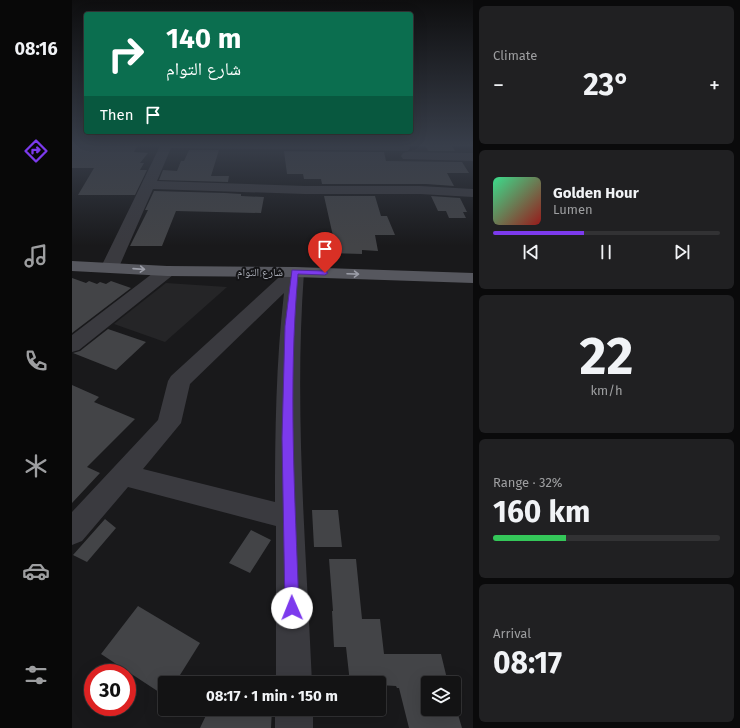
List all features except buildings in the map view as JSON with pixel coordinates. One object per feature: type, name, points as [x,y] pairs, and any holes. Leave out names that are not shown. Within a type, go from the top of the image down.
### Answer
[{"type":"main road","name":"شارع التوام","points":[[72,252],[167,271],[295,272],[473,278]]},
{"type":"main road","name":"شارع التوام","points":[[72,266],[113,260],[473,264]]},
{"type":"street","points":[[113,260],[151,178]]},
{"type":"street","points":[[416,178],[420,190]]},
{"type":"street","points":[[148,185],[328,190],[420,190],[473,193]]},
{"type":"street","points":[[72,345],[167,271]]},
{"type":"street","points":[[72,532],[169,423],[179,381],[295,272]]},
{"type":"street","points":[[294,676],[288,438],[289,342],[295,272]]},
{"type":"street","points":[[123,475],[290,518]]},
{"type":"street","points":[[294,716],[294,728]]},
{"type":"shaded area","points":[[166,283],[227,287],[165,342],[114,324]]},
{"type":"route","points":[[292,608],[288,438],[290,326],[295,272],[325,273]]}]
